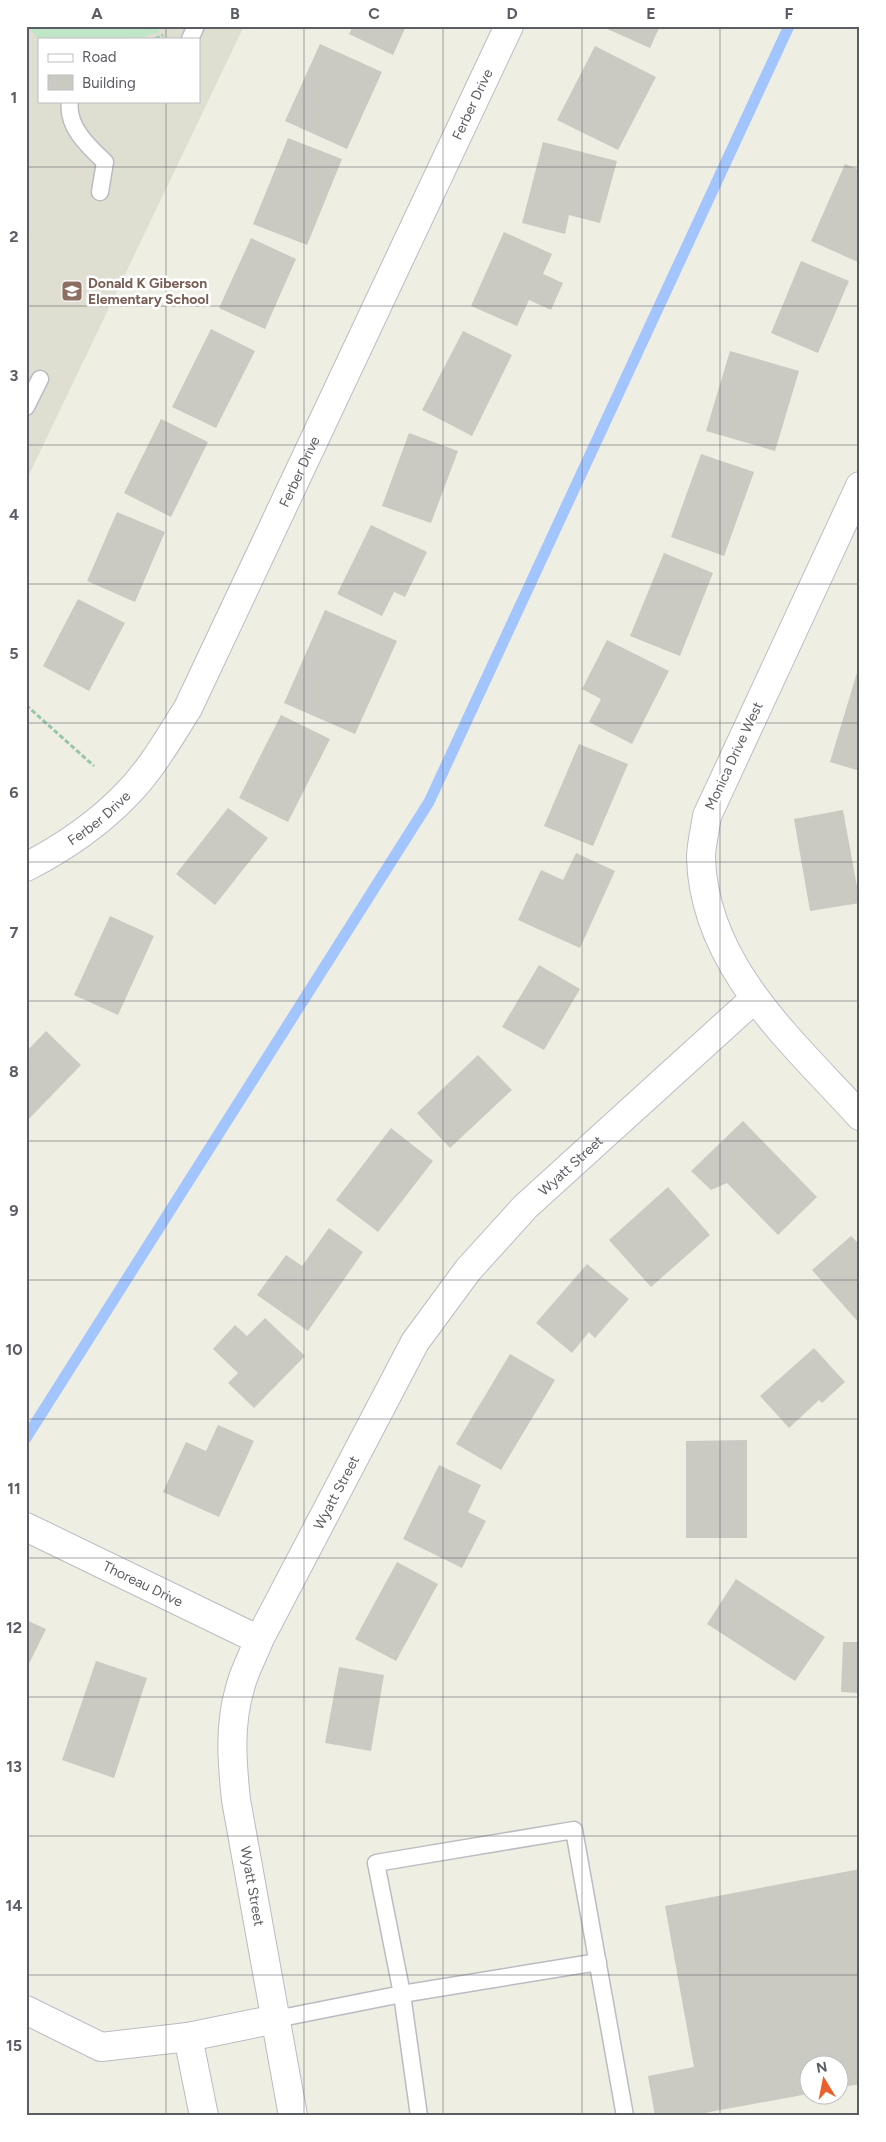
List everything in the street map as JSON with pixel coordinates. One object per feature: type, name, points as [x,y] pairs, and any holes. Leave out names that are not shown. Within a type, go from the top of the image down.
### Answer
[{"type":"street","name":"Ferber Drive","points":[[26,867],[83,833],[126,795],[153,762],[188,708],[509,26]]},
{"type":"street","name":"Monica Drive West","points":[[860,486],[706,816],[701,858],[707,902],[723,948],[754,999],[860,1116]]},
{"type":"street","name":"Wyatt Street","points":[[292,2116],[236,1800],[232,1762],[232,1723],[240,1687],[259,1640],[414,1342],[468,1270],[526,1206],[754,999]]},
{"type":"street","name":"Thoreau Drive","points":[[26,1526],[259,1640]]},
{"type":"street","points":[[26,2010],[101,2047],[188,2037],[276,2019]]},
{"type":"street","points":[[188,2037],[204,2116]]},
{"type":"lane","points":[[190,38],[196,26]]},
{"type":"lane","points":[[70,102],[68,111],[82,141],[105,162],[100,192]]},
{"type":"lane","points":[[26,407],[40,380]]},
{"type":"lane","points":[[419,2116],[402,1994],[376,1864],[574,1830],[625,2116]]},
{"type":"lane","points":[[276,2019],[402,1994],[598,1962]]},
{"type":"path","points":[[26,705],[94,766]]},
{"type":"shaded area","name":"Donald K Giberson Elementary School","points":[[26,26],[244,26],[26,481]]},
{"type":"green space","points":[[27,26],[161,26],[158,32],[140,38],[38,38]]},
{"type":"building","points":[[353,26],[406,26],[393,55],[349,34]]},
{"type":"building","points":[[606,26],[660,26],[650,48],[605,28]]},
{"type":"building","points":[[320,44],[382,72],[347,149],[285,121]]},
{"type":"building","points":[[595,46],[656,77],[618,150],[557,120]]},
{"type":"building","points":[[288,138],[342,159],[307,245],[253,224]]},
{"type":"building","points":[[543,142],[617,161],[600,223],[569,215],[565,234],[522,223]]},
{"type":"building","points":[[845,164],[860,170],[860,263],[811,241]]},
{"type":"building","points":[[504,232],[552,254],[543,274],[563,283],[551,310],[529,300],[517,326],[471,306]]},
{"type":"building","points":[[251,238],[296,259],[265,329],[219,308]]},
{"type":"building","points":[[801,261],[849,281],[818,353],[771,333]]},
{"type":"building","points":[[211,329],[255,351],[216,428],[172,407]]},
{"type":"building","points":[[463,331],[512,355],[472,436],[422,410]]},
{"type":"building","points":[[730,351],[799,371],[775,451],[706,431]]},
{"type":"building","points":[[161,419],[208,442],[171,517],[124,493]]},
{"type":"building","points":[[409,433],[458,451],[431,523],[382,506]]},
{"type":"building","points":[[701,454],[754,472],[724,556],[671,537]]},
{"type":"building","points":[[117,512],[165,532],[135,602],[87,581]]},
{"type":"building","points":[[371,525],[427,552],[405,597],[394,592],[382,616],[337,594]]},
{"type":"building","points":[[664,553],[713,573],[680,656],[630,636]]},
{"type":"building","points":[[78,599],[125,623],[89,691],[43,666]]},
{"type":"building","points":[[325,610],[397,641],[355,734],[284,703]]},
{"type":"building","points":[[607,640],[669,671],[632,744],[589,722],[601,699],[582,689]]},
{"type":"building","points":[[860,666],[860,771],[830,762]]},
{"type":"building","points":[[281,715],[330,739],[288,822],[239,798]]},
{"type":"building","points":[[579,744],[628,764],[593,846],[544,826]]},
{"type":"building","points":[[228,808],[268,838],[215,905],[176,874]]},
{"type":"building","points":[[843,810],[860,903],[810,911],[794,819]]},
{"type":"building","points":[[576,853],[615,871],[580,948],[518,920],[541,870],[563,880]]},
{"type":"building","points":[[110,916],[154,936],[118,1015],[74,995]]},
{"type":"building","points":[[539,965],[580,989],[544,1050],[502,1027]]},
{"type":"building","points":[[46,1031],[81,1065],[26,1122],[26,1052]]},
{"type":"building","points":[[478,1055],[512,1090],[450,1148],[417,1113]]},
{"type":"building","points":[[743,1121],[817,1197],[778,1235],[727,1183],[711,1190],[691,1171]]},
{"type":"building","points":[[391,1128],[433,1161],[378,1232],[336,1200]]},
{"type":"building","points":[[668,1187],[710,1235],[651,1287],[609,1240]]},
{"type":"building","points":[[329,1228],[363,1252],[308,1331],[257,1295],[286,1255],[302,1266]]},
{"type":"building","points":[[851,1236],[860,1245],[860,1324],[812,1270]]},
{"type":"building","points":[[587,1264],[629,1299],[595,1338],[589,1332],[572,1353],[536,1323]]},
{"type":"building","points":[[265,1318],[305,1356],[254,1408],[228,1383],[238,1373],[213,1349],[235,1325],[247,1336]]},
{"type":"building","points":[[814,1348],[845,1382],[822,1403],[819,1400],[789,1428],[760,1396]]},
{"type":"building","points":[[510,1354],[555,1380],[501,1470],[456,1444]]},
{"type":"building","points":[[218,1425],[254,1441],[219,1517],[163,1492],[186,1442],[206,1451]]},
{"type":"building","points":[[747,1440],[747,1538],[686,1538],[686,1441]]},
{"type":"building","points":[[439,1465],[481,1485],[468,1512],[486,1521],[462,1568],[403,1539]]},
{"type":"building","points":[[397,1562],[438,1584],[396,1661],[355,1639]]},
{"type":"building","points":[[736,1579],[825,1637],[795,1681],[707,1624]]},
{"type":"building","points":[[26,1620],[46,1629],[26,1670]]},
{"type":"building","points":[[843,1642],[860,1642],[860,1693],[841,1692]]},
{"type":"building","points":[[96,1661],[147,1678],[114,1778],[62,1760]]},
{"type":"building","points":[[339,1667],[384,1675],[371,1751],[325,1743]]},
{"type":"building","points":[[860,1869],[860,2084],[848,2086],[848,2054],[798,2054],[798,2096],[688,2116],[655,2116],[648,2076],[694,2067],[665,1906]]},
{"type":"waterway","points":[[26,1438],[429,802],[789,26]]},
{"type":"place","name":"Donald K Giberson Elementary School","points":[[72,291]]}]
